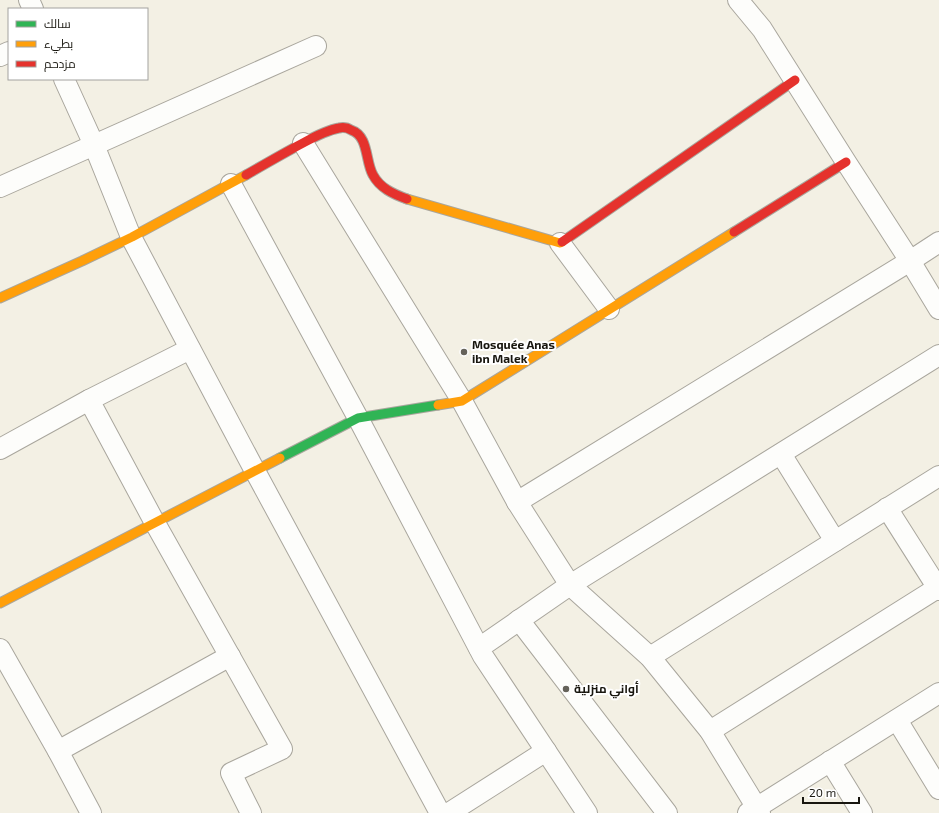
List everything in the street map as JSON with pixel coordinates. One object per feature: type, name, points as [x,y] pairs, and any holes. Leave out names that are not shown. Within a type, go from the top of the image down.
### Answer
[{"type":"street","points":[[738,0],[762,29],[939,309]]},
{"type":"street","points":[[0,187],[316,46]]},
{"type":"street","points":[[64,80],[94,145],[131,237],[255,472],[440,813]]},
{"type":"street","points":[[560,243],[794,80]]},
{"type":"street","points":[[0,298],[131,237],[231,184],[303,143],[331,130],[346,127],[358,133],[364,141],[370,170],[375,179],[383,188],[395,195],[560,243],[609,309]]},
{"type":"street","points":[[303,143],[462,401],[517,502],[570,585],[650,656],[710,731],[755,811],[830,761],[939,693]]},
{"type":"street","points":[[0,603],[358,418],[462,401],[846,162]]},
{"type":"street","points":[[231,184],[358,418],[478,648],[587,813]]},
{"type":"street","points":[[517,502],[939,242]]},
{"type":"street","points":[[0,449],[90,400],[190,349]]},
{"type":"street","points":[[478,648],[570,585],[939,356]]},
{"type":"street","points":[[90,400],[156,523],[282,749],[231,773],[251,813]]},
{"type":"street","points":[[781,454],[835,541]]},
{"type":"street","points":[[650,656],[939,476]]},
{"type":"street","points":[[710,731],[939,588],[887,508]]},
{"type":"street","points":[[519,620],[667,813]]},
{"type":"street","points":[[0,649],[58,751],[91,813]]},
{"type":"street","points":[[58,751],[230,656]]},
{"type":"street","points":[[896,720],[939,789]]},
{"type":"street","points":[[449,813],[546,751]]},
{"type":"street","points":[[830,761],[862,813]]},
{"type":"traffic: fast","points":[[280,458],[358,418],[438,405]]},
{"type":"traffic: slow","points":[[0,298],[132,237],[246,175]]},
{"type":"traffic: slow","points":[[407,199],[560,243],[562,242]]},
{"type":"traffic: slow","points":[[438,405],[462,401],[734,232]]},
{"type":"traffic: slow","points":[[0,603],[280,458]]},
{"type":"traffic: jam","points":[[562,242],[795,80]]},
{"type":"traffic: jam","points":[[246,175],[316,136],[334,129],[346,128],[357,133],[364,143],[370,169],[379,184],[392,193],[407,199]]},
{"type":"traffic: jam","points":[[734,232],[846,162]]},
{"type":"place","name":"Mosquée Anas ibn Malek","points":[[464,352]]},
{"type":"place","name":"أواني منزلية","points":[[566,689]]}]
